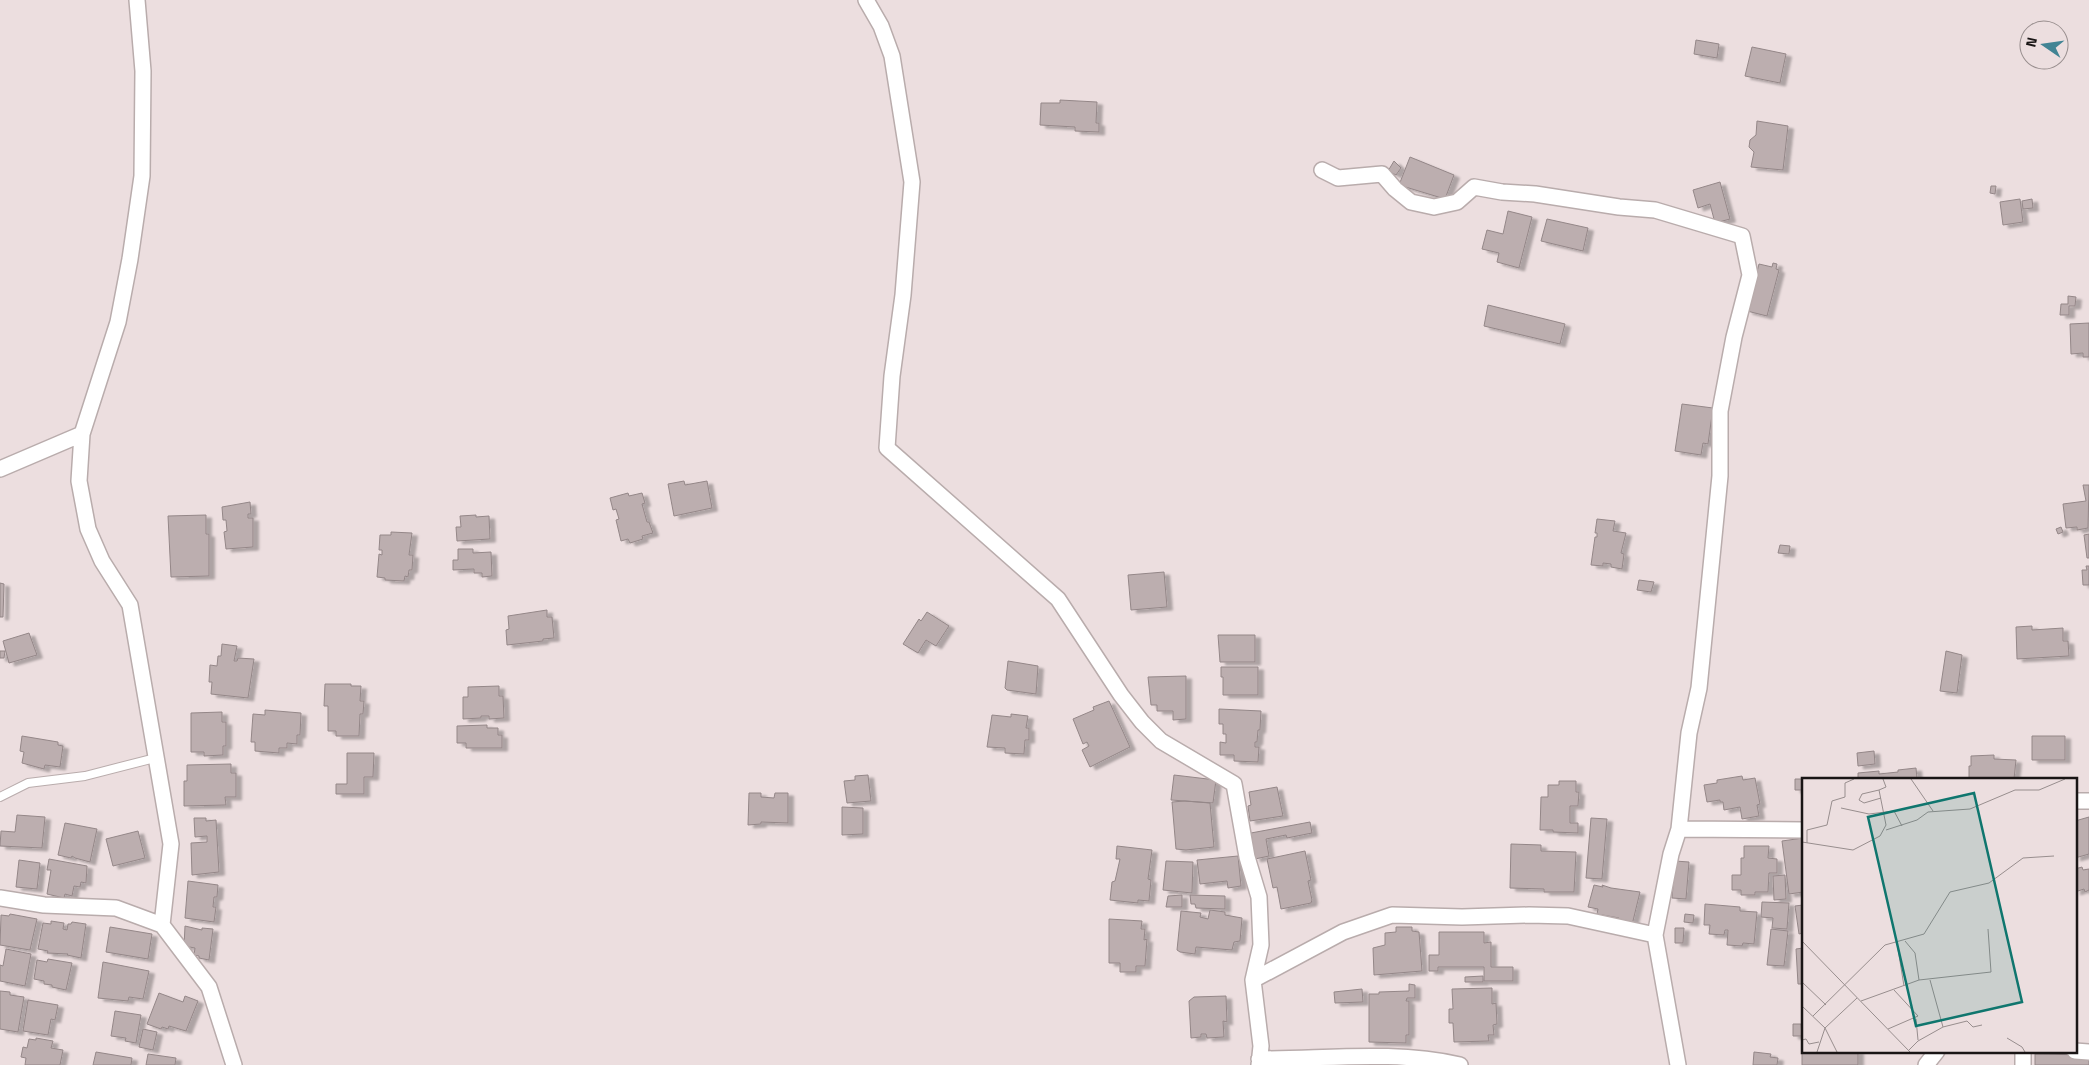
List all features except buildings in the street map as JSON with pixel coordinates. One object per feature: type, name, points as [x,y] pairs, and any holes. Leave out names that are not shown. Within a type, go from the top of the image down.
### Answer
[{"type":"street","points":[[137,0],[143,71],[142,176],[118,322],[82,434],[79,481],[88,530],[102,561],[130,605],[171,844],[162,925]]},
{"type":"street","points":[[866,0],[881,26],[892,56],[912,182],[902,300],[892,376],[887,448],[1058,599],[1121,695],[1142,722],[1161,740],[1234,784],[1247,857],[1259,897],[1261,945],[1253,980],[1261,1046],[1259,1062],[1400,1056],[1460,1065]]},
{"type":"street","points":[[1322,170],[1338,178],[1382,174],[1394,189],[1411,202],[1434,207],[1457,202],[1474,187],[1654,210],[1742,236],[1750,275],[1734,337],[1720,411],[1720,476],[1699,688],[1689,733],[1679,830],[1671,854],[1655,935],[1678,1065]]},
{"type":"street","points":[[0,469],[82,434]]},
{"type":"street","points":[[2076,801],[2089,801]]},
{"type":"street","points":[[1679,830],[1802,830]]},
{"type":"street","points":[[0,898],[44,905],[116,908],[162,925],[209,987],[234,1065]]},
{"type":"street","points":[[1253,980],[1343,932],[1392,915],[1462,917],[1568,916],[1655,935]]},
{"type":"street","points":[[2076,1051],[2089,1052]]},
{"type":"street","points":[[1926,1065],[1936,1052]]},
{"type":"street","points":[[2023,1052],[2023,1065]]},
{"type":"lane","points":[[0,797],[28,784],[85,776],[155,758]]}]
